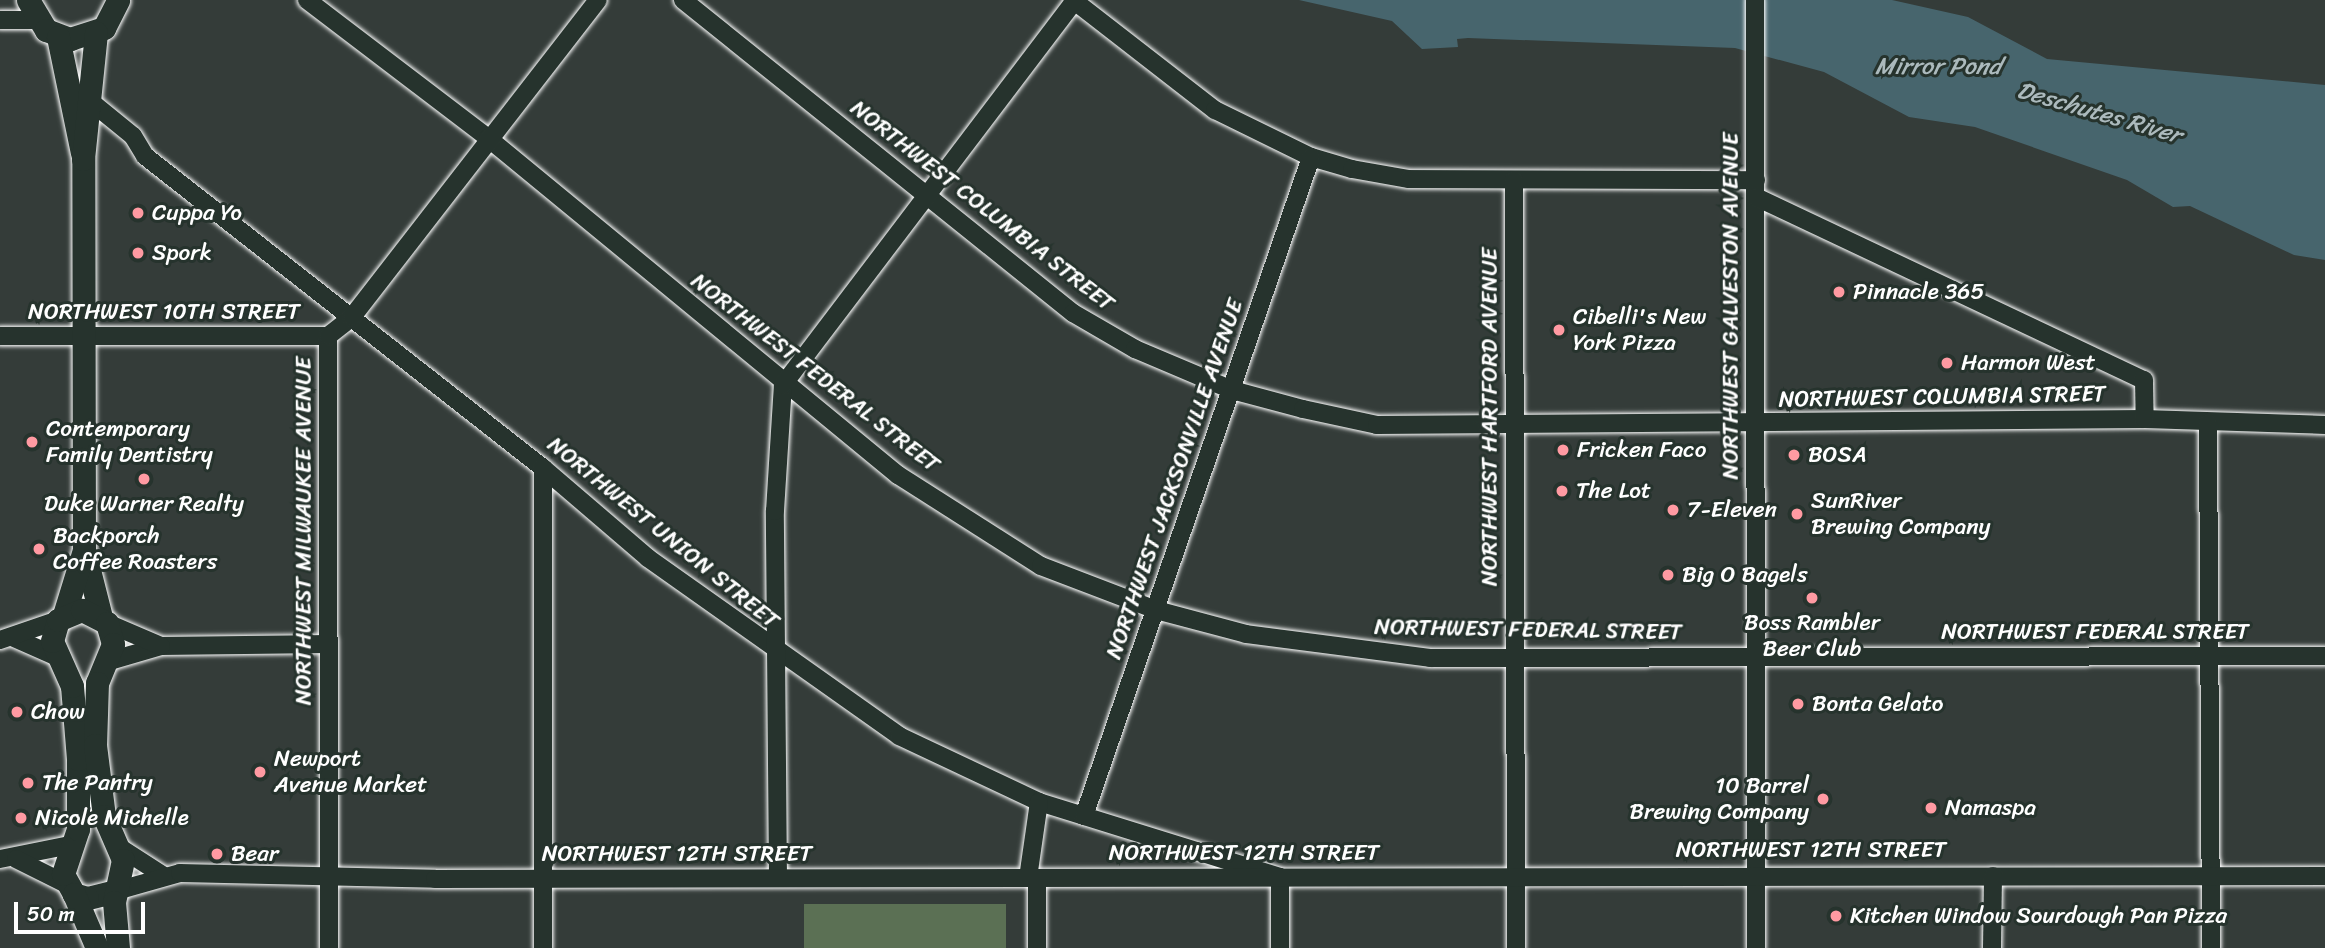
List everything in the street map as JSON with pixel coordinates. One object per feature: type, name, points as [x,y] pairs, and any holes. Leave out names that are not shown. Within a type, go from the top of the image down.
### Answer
[{"type":"main road","points":[[118,948],[116,891],[124,872],[96,762],[104,665],[113,643],[84,550],[83,159],[96,33],[123,1]]},
{"type":"main road","points":[[32,10],[58,37],[83,159]]},
{"type":"main road","points":[[58,37],[96,33]]},
{"type":"main road","points":[[84,550],[61,618],[61,663],[78,759],[72,842],[62,863],[70,889],[97,948]]},
{"type":"main road","points":[[61,618],[82,610],[104,620]]},
{"type":"main road","points":[[70,889],[98,898],[116,891]]},
{"type":"street","name":"NORTHWEST FEDERAL STREET","points":[[307,0],[488,138],[783,384],[898,474],[1041,566],[1156,610],[1353,652],[1514,658],[1755,655],[2325,656]]},
{"type":"street","name":"NORTHWEST MILWAUKEE AVENUE","points":[[329,948],[328,336],[352,317],[488,138],[598,0]]},
{"type":"street","name":"NORTHWEST COLUMBIA STREET","points":[[684,0],[925,197],[1073,313],[1135,349],[1232,390],[1377,425],[2144,419],[2208,424],[2325,425]]},
{"type":"street","name":"NORTHWEST GALVESTON AVENUE","points":[[1755,0],[1756,948]]},
{"type":"street","points":[[778,878],[775,653],[783,384],[1074,1],[1214,110],[1311,157],[1409,179],[1756,188],[2144,380],[2144,419]]},
{"type":"street","points":[[0,20],[32,10]]},
{"type":"street","name":"NORTHWEST UNION STREET","points":[[90,101],[133,136],[145,156],[543,468],[648,558],[775,653],[899,736],[1038,802],[1280,877]]},
{"type":"street","name":"NORTHWEST JACKSONVILLE AVENUE","points":[[1084,816],[1311,157]]},
{"type":"street","name":"NORTHWEST HARTFORD AVENUE","points":[[1514,180],[1516,948]]},
{"type":"street","name":"NORTHWEST 10TH STREET","points":[[0,336],[328,336]]},
{"type":"street","points":[[2208,424],[2211,948]]},
{"type":"street","points":[[543,468],[543,948]]},
{"type":"street","points":[[6,638],[61,618]]},
{"type":"street","points":[[104,620],[161,646]]},
{"type":"street","points":[[6,638],[61,663]]},
{"type":"street","points":[[104,665],[161,646],[329,644]]},
{"type":"street","points":[[1037,948],[1033,878],[1038,802]]},
{"type":"street","points":[[8,859],[72,842]]},
{"type":"street","points":[[116,842],[164,876]]},
{"type":"street","points":[[8,859],[70,889]]},
{"type":"street","name":"NORTHWEST 12TH STREET","points":[[116,891],[164,876],[544,879],[1516,874],[2325,876]]},
{"type":"street","points":[[1992,948],[1993,876]]},
{"type":"street","points":[[1280,877],[1280,948]]},
{"type":"green space","points":[[804,904],[1006,904],[1006,948],[804,948]]},
{"type":"water","points":[[1299,0],[1892,0],[1968,17],[2047,59],[2325,85],[2325,260],[2294,255],[2190,206],[2173,207],[2127,180],[1975,127],[1909,117],[1824,72],[1735,48],[1468,38],[1457,39],[1458,47],[1422,49],[1392,21]]},
{"type":"place","name":"Cuppa Yo","points":[[138,213]]},
{"type":"place","name":"Spork","points":[[138,253]]},
{"type":"place","name":"Pinnacle 365","points":[[1839,292]]},
{"type":"place","name":"Cibelli's New York Pizza","points":[[1559,330]]},
{"type":"place","name":"Harmon West","points":[[1947,363]]},
{"type":"place","name":"Contemporary Family Dentistry","points":[[32,442]]},
{"type":"place","name":"Fricken Faco","points":[[1563,450]]},
{"type":"place","name":"BOSA","points":[[1794,455]]},
{"type":"place","name":"Duke Warner Realty","points":[[144,479]]},
{"type":"place","name":"The Lot","points":[[1562,491]]},
{"type":"place","name":"7-Eleven","points":[[1673,510]]},
{"type":"place","name":"SunRiver Brewing Company","points":[[1797,514]]},
{"type":"place","name":"Backporch Coffee Roasters","points":[[39,549]]},
{"type":"place","name":"Big O Bagels","points":[[1668,575]]},
{"type":"place","name":"Boss Rambler Beer Club","points":[[1812,598]]},
{"type":"place","name":"Bonta Gelato","points":[[1798,704]]},
{"type":"place","name":"Chow","points":[[17,712]]},
{"type":"place","name":"Newport Avenue Market","points":[[260,772]]},
{"type":"place","name":"The Pantry","points":[[28,783]]},
{"type":"place","name":"10 Barrel Brewing Company","points":[[1823,799]]},
{"type":"place","name":"Namaspa","points":[[1931,808]]},
{"type":"place","name":"Nicole Michelle","points":[[21,818]]},
{"type":"place","name":"Bear","points":[[217,854]]},
{"type":"place","name":"Kitchen Window Sourdough Pan Pizza","points":[[1836,916]]},
{"type":"water label","name":"Mirror Pond","points":[[1938,67]]},
{"type":"water label","name":"Deschutes River","points":[[2099,113]]}]
